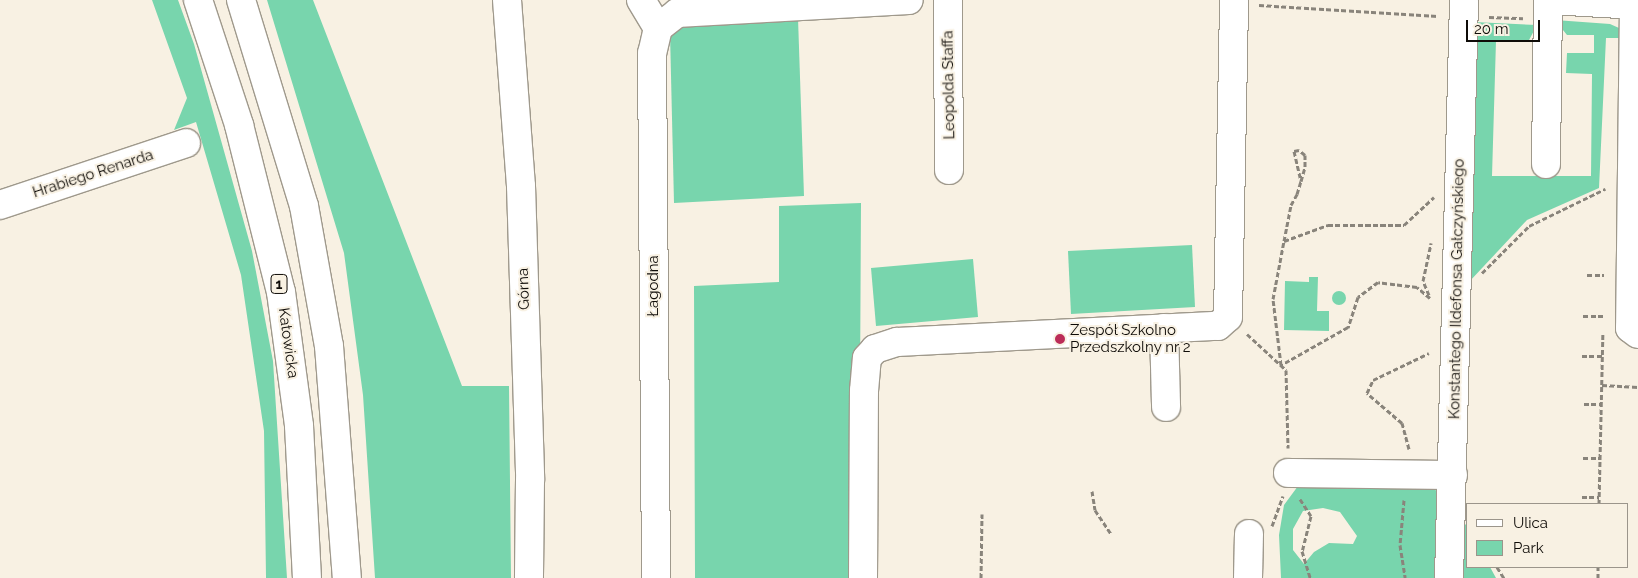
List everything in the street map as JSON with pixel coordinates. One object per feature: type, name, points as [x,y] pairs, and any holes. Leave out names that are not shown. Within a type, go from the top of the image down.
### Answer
[{"type":"street","name":"Katowicka","points":[[198,0],[239,125],[281,292],[299,426],[307,578]]},
{"type":"street","points":[[241,0],[306,215],[329,346],[347,578]]},
{"type":"street","name":"Górna","points":[[506,0],[521,196],[530,480],[529,578]]},
{"type":"street","points":[[641,0],[658,28],[677,13],[864,1],[909,0]]},
{"type":"street","name":"Leopolda Staffa","points":[[948,0],[949,170]]},
{"type":"street","points":[[863,578],[864,391],[867,358],[875,349],[897,342],[1218,326],[1228,317],[1234,0]]},
{"type":"street","name":"Konstantego Ildefonsa Gałczyńskiego","points":[[1449,578],[1453,475],[1446,303],[1464,0]]},
{"type":"street","points":[[1546,164],[1549,0],[1636,5],[1630,328],[1638,334]]},
{"type":"street","name":"Łagodna","points":[[656,578],[652,53],[658,28]]},
{"type":"street","name":"Hrabiego Renarda","points":[[0,205],[186,143]]},
{"type":"street","points":[[1164,328],[1166,407]]},
{"type":"street","points":[[1287,479],[1409,474],[1453,475]]},
{"type":"street","points":[[1248,578],[1249,534]]},
{"type":"path","points":[[1282,365],[1273,300],[1284,241],[1301,181],[1305,155],[1299,150],[1294,151],[1301,181]]},
{"type":"path","points":[[1282,365],[1348,327],[1358,297],[1378,282],[1417,287],[1430,299],[1446,303],[1529,226],[1606,188]]},
{"type":"path","points":[[1284,241],[1328,225],[1404,225],[1428,200],[1435,196],[1443,201]]},
{"type":"path","points":[[1430,299],[1423,282],[1426,255],[1435,233]]},
{"type":"path","points":[[1587,274],[1604,274]]},
{"type":"path","points":[[1583,316],[1603,316]]},
{"type":"path","points":[[1228,317],[1286,370],[1287,479],[1276,525],[1249,534]]},
{"type":"path","points":[[1406,578],[1400,545],[1409,474],[1409,437],[1402,423],[1367,393],[1373,380],[1430,352],[1435,345]]},
{"type":"path","points":[[1582,356],[1602,356]]},
{"type":"path","points":[[1602,385],[1638,387]]},
{"type":"path","points":[[1584,404],[1601,404]]},
{"type":"path","points":[[1583,458],[1600,458]]},
{"type":"path","points":[[1287,479],[1310,508],[1302,551],[1310,578]]},
{"type":"path","points":[[1092,491],[1095,510],[1111,534]]},
{"type":"path","points":[[1582,497],[1599,497]]},
{"type":"path","points":[[981,578],[982,514]]},
{"type":"green space","points":[[152,0],[178,0],[194,44],[252,251],[273,361],[287,578],[266,578],[264,431],[241,275],[196,122],[174,130],[187,98]]},
{"type":"green space","points":[[267,0],[313,0],[462,386],[509,386],[511,578],[375,578],[363,395],[344,253]]},
{"type":"green space","points":[[798,18],[804,196],[674,203],[670,33],[685,23]]},
{"type":"green space","points":[[1555,20],[1610,24],[1619,28],[1623,38],[1606,38],[1599,188],[1527,220],[1469,282],[1474,22],[1537,25],[1528,42],[1496,41],[1492,176],[1591,176],[1592,74],[1566,73],[1567,53],[1594,53],[1594,35],[1567,35]]},
{"type":"green space","points":[[861,203],[859,578],[695,578],[694,286],[779,282],[779,206]]},
{"type":"green space","points":[[1192,245],[1195,307],[1071,314],[1068,251]]},
{"type":"green space","points":[[973,259],[978,317],[876,326],[871,268]]},
{"type":"green space","points":[[1309,277],[1318,277],[1317,311],[1329,311],[1329,331],[1284,330],[1285,281],[1309,282]]},
{"type":"green space","points":[[1336,291],[1342,291],[1346,298],[1342,305],[1336,305],[1332,301],[1332,295]]},
{"type":"green space","points":[[1298,486],[1434,488],[1440,496],[1438,578],[1281,578],[1279,535],[1284,505]],"holes":[[[1323,508],[1340,512],[1357,536],[1353,544],[1329,543],[1314,552],[1304,564],[1293,550],[1293,529],[1303,511]]]},
{"type":"green space","points":[[1458,512],[1466,525],[1466,568],[1491,568],[1496,578],[1456,578]]},
{"type":"place","name":"Zespół Szkolno Przedszkolny nr 2","points":[[1060,339]]}]
